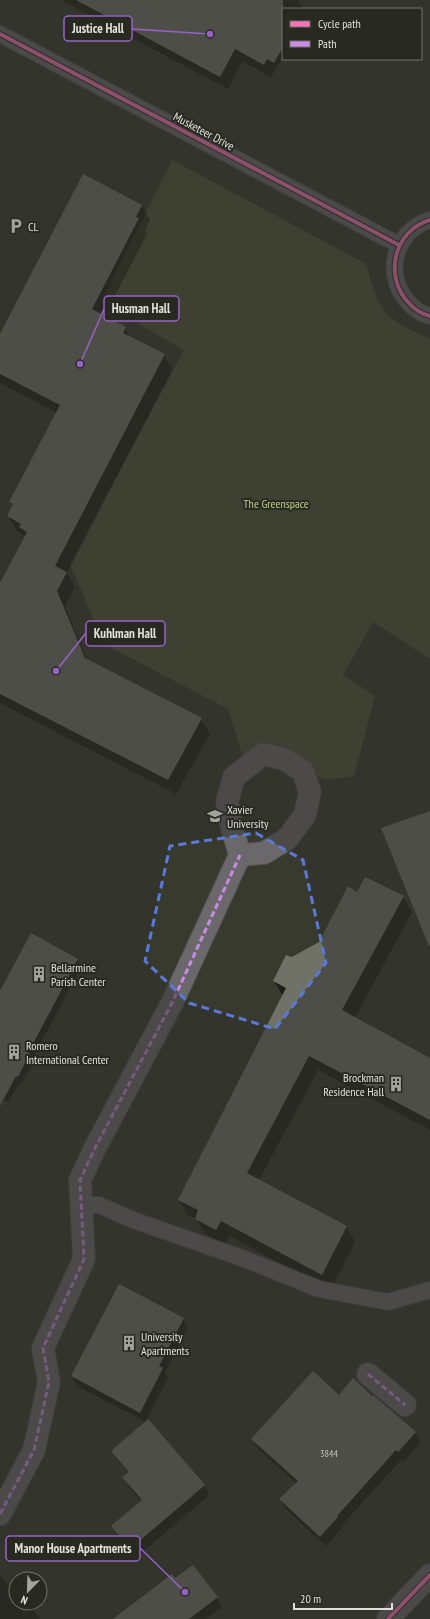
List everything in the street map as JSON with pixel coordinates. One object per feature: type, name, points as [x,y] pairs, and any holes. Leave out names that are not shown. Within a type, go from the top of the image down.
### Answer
[{"type":"street","points":[[0,1514],[34,1450],[49,1382],[43,1348],[84,1259],[80,1180],[95,1148],[172,1003],[240,855],[232,828],[227,802],[234,777],[263,754],[284,759],[303,771],[310,792],[305,815],[287,839],[264,853],[240,855]]},
{"type":"street","points":[[368,1374],[404,1405]]},
{"type":"street","points":[[388,1619],[430,1575]]},
{"type":"lane","name":"Musketeer Drive","points":[[0,34],[399,245]]},
{"type":"lane","points":[[430,220],[422,222],[409,232],[399,245],[394,261],[395,278],[401,294],[412,307],[430,316]]},
{"type":"lane","points":[[82,1205],[99,1205],[133,1220],[242,1258],[319,1289],[388,1302],[430,1290]]},
{"type":"highlighted area","points":[[256,833],[303,860],[326,963],[275,1029],[189,1003],[145,961],[170,846]]},
{"type":"shaded area","name":"Xavier University","points":[[0,0],[430,0],[430,1574],[388,1619],[0,1619]]},
{"type":"green space","name":"The Greenspace","points":[[172,160],[366,264],[376,296],[386,313],[401,325],[430,339],[430,659],[373,622],[343,675],[375,696],[354,776],[325,780],[284,759],[243,757],[228,709],[104,644],[70,564],[184,350],[101,302]]},
{"type":"building","points":[[76,0],[283,0],[282,49],[274,63],[267,59],[264,65],[235,49],[220,77]]},
{"type":"building","points":[[83,174],[142,205],[136,217],[139,218],[92,309],[126,327],[123,333],[165,354],[55,566],[67,572],[57,591],[85,658],[202,718],[168,780],[0,694],[0,583],[27,532],[19,527],[21,524],[7,516],[13,504],[9,502],[60,405],[0,374],[0,334]]},
{"type":"building","points":[[430,811],[430,945],[429,946],[381,828]]},
{"type":"building","name":"Brockman Residence Hall","points":[[365,877],[404,896],[342,1010],[430,1058],[430,1120],[309,1056],[247,1173],[347,1226],[322,1275],[221,1221],[216,1230],[195,1219],[198,1210],[178,1200],[286,988],[273,981],[286,955],[292,957],[319,942],[348,886],[357,892]]},
{"type":"building","points":[[31,933],[78,959],[28,1053],[30,1053],[18,1077],[16,1076],[0,1106],[0,991]]},
{"type":"building","name":"University Apartments","points":[[119,1284],[184,1318],[159,1366],[163,1368],[140,1413],[71,1376]]},
{"type":"building","points":[[313,1371],[339,1395],[353,1378],[372,1396],[373,1395],[416,1432],[398,1452],[396,1450],[320,1537],[279,1499],[298,1481],[251,1439]]},
{"type":"building","points":[[148,1419],[205,1485],[130,1549],[111,1526],[142,1500],[122,1477],[129,1472],[111,1451]]},
{"type":"building","points":[[193,1565],[218,1597],[189,1619],[113,1619],[172,1574],[175,1578]]},
{"type":"marked path","points":[[0,1514],[34,1450],[49,1382],[43,1348],[84,1259],[80,1180],[95,1148],[172,1003],[240,855]]},
{"type":"marked path","points":[[368,1374],[405,1405]]},
{"type":"cycle path","points":[[0,34],[399,245]]},
{"type":"cycle path","points":[[430,220],[418,226],[408,234],[401,243],[396,254],[395,266],[396,278],[400,290],[407,301],[423,314],[430,316]]},
{"type":"cycle path","points":[[388,1619],[430,1575]]},
{"type":"place","name":"Justice Hall","points":[[210,34]]},
{"type":"place","name":"CL","points":[[16,226]]},
{"type":"place","name":"Husman Hall","points":[[80,364]]},
{"type":"place","name":"Kuhlman Hall","points":[[56,671]]},
{"type":"place","name":"Xavier University","points":[[215,816]]},
{"type":"place","name":"Bellarmine Parish Center","points":[[39,974]]},
{"type":"place","name":"Romero International Center","points":[[14,1052]]},
{"type":"place","name":"Brockman Residence Hall","points":[[396,1084]]},
{"type":"place","name":"University Apartments","points":[[129,1343]]},
{"type":"place","name":"Manor House Apartments","points":[[185,1592]]}]
